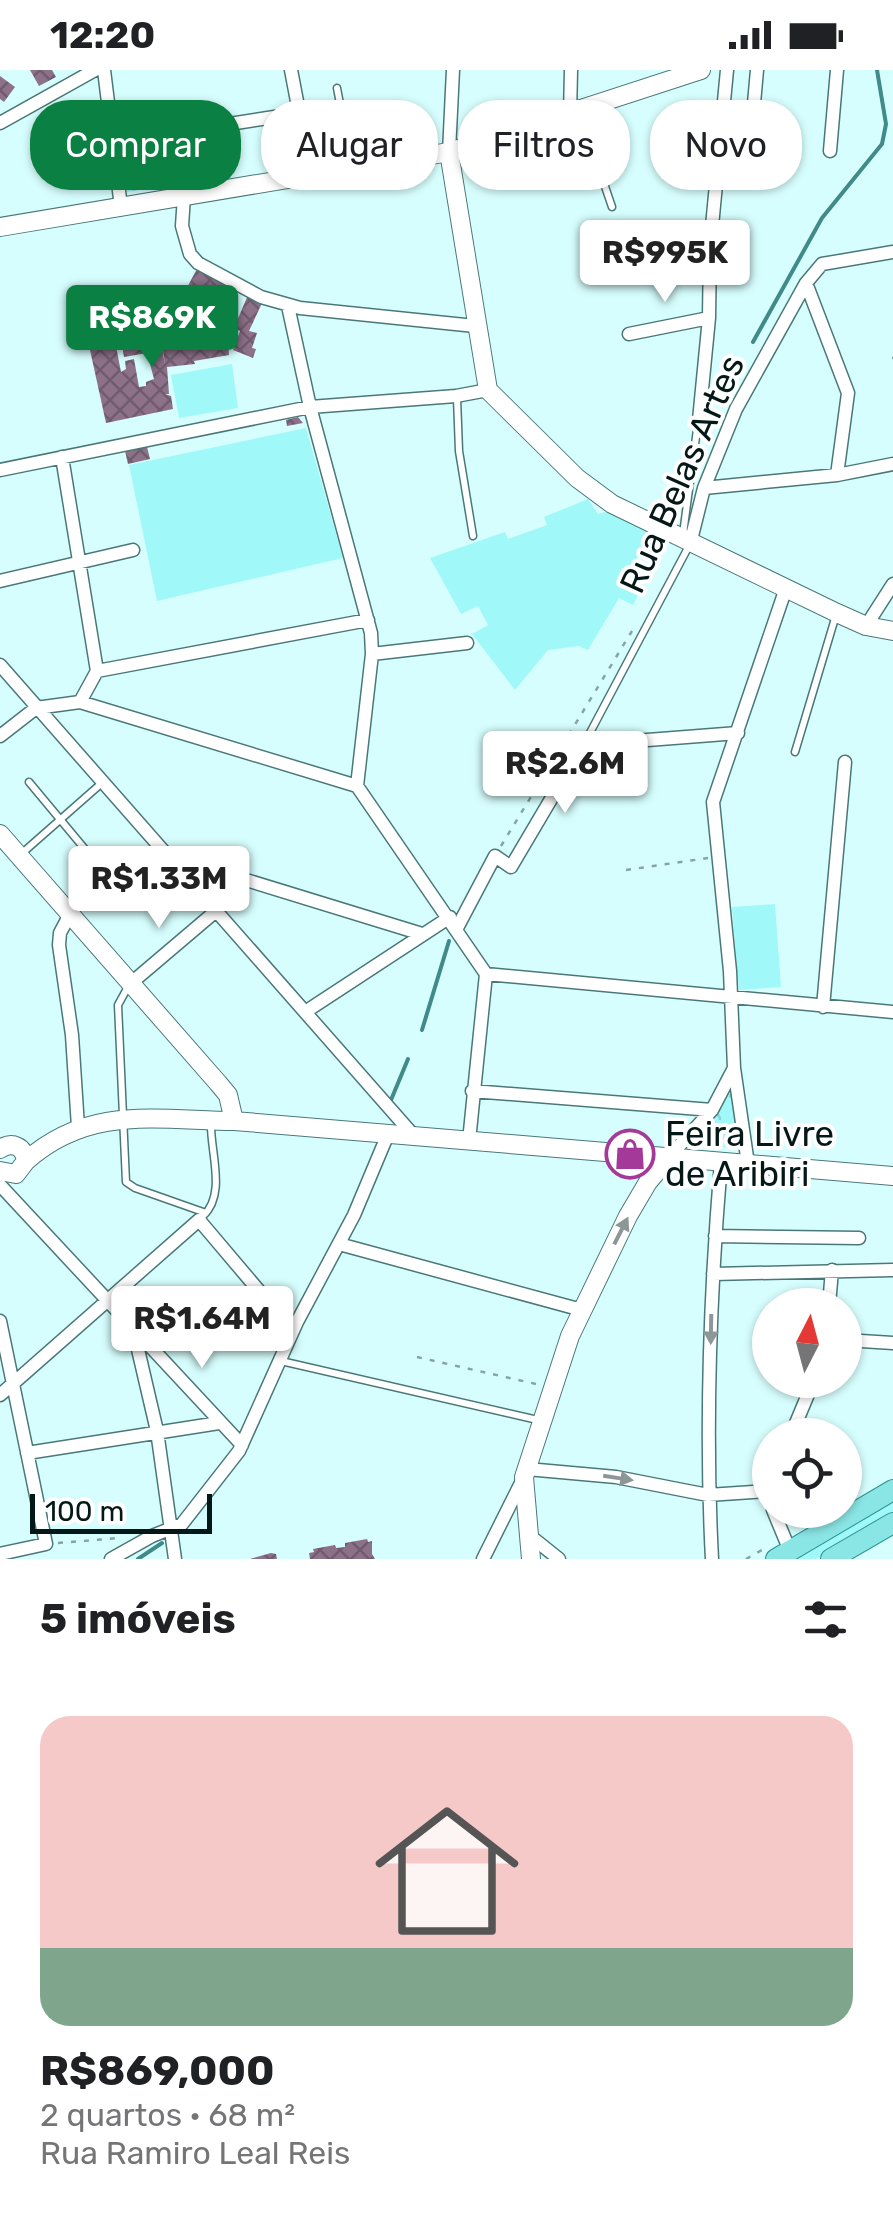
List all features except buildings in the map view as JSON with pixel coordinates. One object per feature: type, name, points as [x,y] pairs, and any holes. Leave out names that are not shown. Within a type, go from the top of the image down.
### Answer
[{"type":"main road","points":[[783,1555],[893,1490]]},
{"type":"main road","points":[[831,1559],[893,1523]]},
{"type":"street","points":[[4,117],[96,70]]},
{"type":"street","points":[[104,70],[108,100]]},
{"type":"street","points":[[292,70],[298,100]]},
{"type":"street","points":[[453,70],[449,152],[488,390],[596,493],[686,542],[836,613],[866,626],[893,631]]},
{"type":"street","points":[[571,70],[573,100]]},
{"type":"street","points":[[698,420],[728,70]]},
{"type":"street","points":[[754,100],[757,70]]},
{"type":"street","points":[[830,151],[837,70]]},
{"type":"street","points":[[613,100],[691,72]]},
{"type":"street","points":[[438,154],[458,149]]},
{"type":"street","points":[[0,227],[261,183]]},
{"type":"street","points":[[119,190],[121,207]]},
{"type":"street","points":[[184,196],[184,242],[198,264],[252,293],[288,306],[475,326]]},
{"type":"street","name":"Rua Belas Artes","points":[[686,542],[736,410],[806,283],[822,264],[893,252]]},
{"type":"street","points":[[806,283],[848,393],[836,475]]},
{"type":"street","points":[[288,306],[310,406],[368,620],[372,654],[357,786]]},
{"type":"street","points":[[629,334],[709,318]]},
{"type":"street","points":[[0,470],[310,406],[456,396],[488,390]]},
{"type":"street","points":[[62,456],[97,671],[80,702]]},
{"type":"street","points":[[704,488],[836,475],[893,464]]},
{"type":"street","points":[[0,581],[133,550]]},
{"type":"street","points":[[866,626],[893,584]]},
{"type":"street","points":[[748,1164],[734,1068],[732,998],[713,802],[786,588]]},
{"type":"street","points":[[97,671],[368,620]]},
{"type":"street","points":[[372,654],[467,642]]},
{"type":"street","points":[[0,665],[414,1136]]},
{"type":"street","points":[[0,736],[36,708],[80,702],[357,786],[486,974],[469,1141]]},
{"type":"street","points":[[583,745],[738,733]]},
{"type":"street","name":"Rua Belas Artes","points":[[495,856],[511,866],[583,745]]},
{"type":"street","points":[[823,1008],[846,762]]},
{"type":"street","points":[[0,834],[228,1095],[234,1122]]},
{"type":"street","points":[[166,856],[422,934]]},
{"type":"street","points":[[305,1012],[422,934],[453,922],[495,856]]},
{"type":"street","points":[[130,984],[216,911]]},
{"type":"street","points":[[69,916],[59,945],[72,1035],[78,1127]]},
{"type":"street","points":[[486,974],[893,1012]]},
{"type":"street","points":[[483,1559],[526,1473],[552,1388],[582,1310],[628,1216],[648,1182],[712,1110],[734,1068]]},
{"type":"street","points":[[721,1093],[732,1089],[739,1096]]},
{"type":"street","points":[[472,1092],[712,1110]]},
{"type":"street","points":[[242,1444],[1,1178],[18,1173],[10,1149],[44,1144],[78,1127],[126,1120],[211,1121],[893,1176]]},
{"type":"street","points":[[111,1559],[185,1521],[242,1444],[388,1134]]},
{"type":"street","points":[[712,1559],[708,1495],[713,1274],[721,1162]]},
{"type":"street","points":[[0,1395],[203,1217],[294,1331]]},
{"type":"street","points":[[715,1236],[859,1238]]},
{"type":"street","points":[[339,1244],[582,1310]]},
{"type":"street","points":[[830,1288],[832,1270]]},
{"type":"street","points":[[713,1274],[893,1270]]},
{"type":"street","points":[[0,1321],[46,1544],[0,1554]]},
{"type":"street","points":[[133,1326],[157,1431],[175,1559]]},
{"type":"street","points":[[862,1341],[893,1343]]},
{"type":"street","points":[[28,1453],[219,1423]]},
{"type":"street","points":[[526,1473],[616,1477],[708,1495],[752,1494]]},
{"type":"street","points":[[526,1473],[532,1559]]},
{"type":"street","points":[[776,1528],[783,1555]]},
{"type":"street","points":[[528,1535],[559,1559]]},
{"type":"lane","points":[[337,88],[339,100]]},
{"type":"lane","points":[[605,190],[612,207]]},
{"type":"lane","points":[[456,396],[459,451],[473,536]]},
{"type":"lane","points":[[686,542],[698,420]]},
{"type":"lane","name":"Rua Belas Artes","points":[[583,745],[686,542]]},
{"type":"lane","points":[[795,752],[836,613]]},
{"type":"lane","points":[[29,782],[99,866]]},
{"type":"lane","points":[[19,856],[103,782]]},
{"type":"lane","points":[[130,984],[118,1005],[128,1185],[203,1217],[216,1194],[211,1121]]},
{"type":"lane","points":[[280,1360],[542,1420]]},
{"type":"path","points":[[183,190],[184,196]]},
{"type":"path","points":[[590,256],[710,247]]},
{"type":"path","name":"Rua Belas Artes","points":[[495,856],[638,622]]},
{"type":"path","points":[[626,870],[719,856]]},
{"type":"path","points":[[417,1356],[552,1388]]},
{"type":"path","points":[[46,1544],[152,1536]]},
{"type":"green space","points":[[232,364],[238,408],[179,418],[171,375]]},
{"type":"green space","points":[[306,428],[343,558],[157,601],[129,465]]},
{"type":"green space","points":[[588,499],[598,514],[609,511],[649,531],[627,583],[640,591],[633,605],[619,598],[588,650],[579,646],[548,650],[515,690],[472,634],[488,625],[478,606],[461,614],[430,558],[505,532],[508,539],[547,525],[544,517]]},
{"type":"green space","points":[[775,904],[781,987],[739,990],[732,907]]},
{"type":"green space","points":[[726,1092],[736,1096],[742,1147],[684,1148]]},
{"type":"green space","points":[[893,1499],[893,1512],[816,1559],[792,1559],[844,1528],[862,1528],[862,1517]]},
{"type":"waterway","points":[[753,342],[822,218],[882,144],[886,124],[877,70]]},
{"type":"waterway","points":[[422,1030],[449,941]]},
{"type":"waterway","points":[[391,1100],[408,1059]]},
{"type":"waterway","points":[[138,1559],[162,1543]]},
{"type":"place","name":"Feira Livre de Aribiri","points":[[630,1154]]}]
